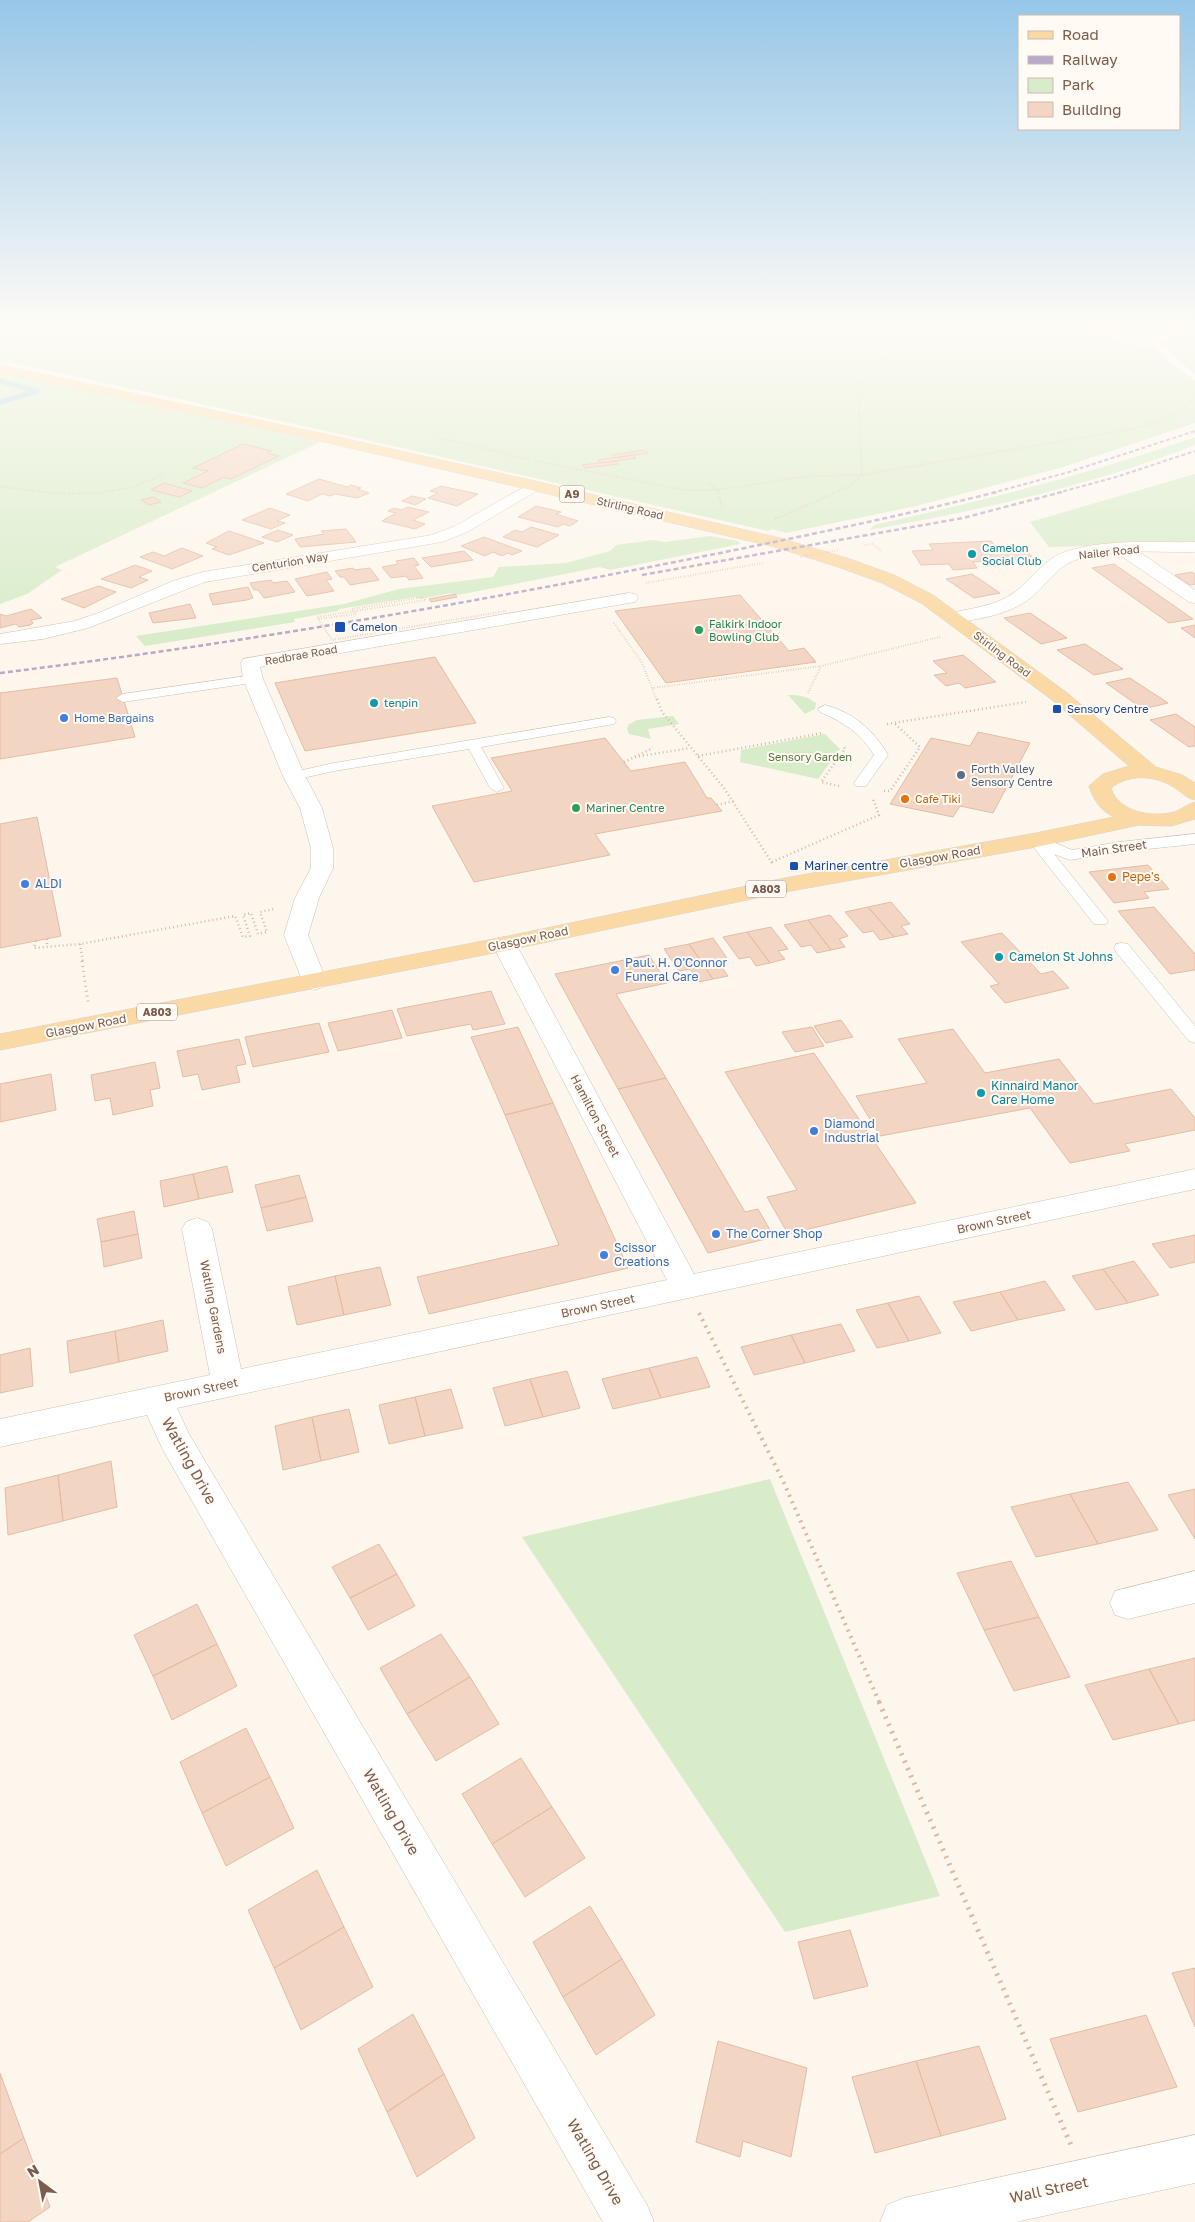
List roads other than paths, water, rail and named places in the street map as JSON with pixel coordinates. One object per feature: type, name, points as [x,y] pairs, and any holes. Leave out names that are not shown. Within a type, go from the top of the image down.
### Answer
[{"type":"main road","name":"Stirling Road","points":[[290,431],[798,548],[888,579],[927,599],[1059,696],[1148,772]]},
{"type":"main road","points":[[1096,729],[1105,802],[1114,809],[1141,818],[1169,820],[1181,818],[1195,809]]},
{"type":"main road","points":[[1046,838],[1104,787],[1125,773],[1148,772],[1190,786]]},
{"type":"main road","name":"Glasgow Road","points":[[0,1042],[314,982],[785,885],[1046,838],[1141,818]]},
{"type":"street","name":"Centurion Way","points":[[3,639],[43,641],[100,619],[167,589],[203,577],[436,539],[461,529],[535,486]]},
{"type":"street","name":"Nailer Road","points":[[953,618],[997,608],[1015,600],[1027,591],[1050,566],[1070,556],[1123,550],[1195,547]]},
{"type":"street","points":[[1123,550],[1195,598]]},
{"type":"street","name":"Redbrae Road","points":[[314,982],[296,935],[307,898],[322,868],[322,848],[311,808],[294,776],[253,679],[250,664],[603,603],[636,591]]},
{"type":"street","name":"Hamilton Street","points":[[504,944],[686,1287]]},
{"type":"street","name":"Brown Street","points":[[0,1432],[1195,1179]]},
{"type":"street","name":"Watling Gardens","points":[[197,1229],[228,1384]]},
{"type":"street","name":"Watling Drive","points":[[156,1399],[175,1440],[630,2222]]},
{"type":"street","points":[[1128,1603],[1195,1587]]},
{"type":"street","name":"Wall Street","points":[[904,2222],[1195,2159]]},
{"type":"lane","points":[[123,698],[253,679]]},
{"type":"lane","points":[[825,709],[849,719],[859,726],[874,741],[881,755],[861,783]]},
{"type":"lane","points":[[294,776],[609,721]]},
{"type":"lane","points":[[473,744],[497,788]]},
{"type":"lane","points":[[1046,838],[1100,921]]},
{"type":"lane","name":"Main Street","points":[[1046,838],[1070,855],[1119,847],[1195,839]]},
{"type":"lane","points":[[1122,948],[1195,1037]]},
{"type":"railway","points":[[992,493],[1069,472],[1195,431]]},
{"type":"railway","points":[[1057,493],[1116,477],[1195,451]]},
{"type":"railway","points":[[0,673],[237,640],[472,601],[767,543],[905,514],[997,492]]},
{"type":"railway","points":[[642,575],[963,518],[1062,492]]},
{"type":"place","name":"Camelon Social Club","points":[[972,554]]},
{"type":"place","name":"Camelon","points":[[340,627]]},
{"type":"place","name":"Falkirk Indoor Bowling Club","points":[[699,630]]},
{"type":"place","name":"tenpin","points":[[374,703]]},
{"type":"place","name":"Sensory Centre","points":[[1057,709]]},
{"type":"place","name":"Home Bargains","points":[[64,718]]},
{"type":"place","name":"Forth Valley Sensory Centre","points":[[961,775]]},
{"type":"place","name":"Cafe Tiki","points":[[905,799]]},
{"type":"place","name":"Mariner Centre","points":[[576,808]]},
{"type":"place","name":"Mariner centre","points":[[794,866]]},
{"type":"place","name":"Pepe's","points":[[1112,877]]},
{"type":"place","name":"ALDI","points":[[25,884]]},
{"type":"place","name":"Camelon St Johns","points":[[999,957]]},
{"type":"place","name":"Paul. H. O'Connor Funeral Care","points":[[615,970]]},
{"type":"place","name":"Kinnaird Manor Care Home","points":[[981,1093]]},
{"type":"place","name":"Diamond Industrial","points":[[814,1131]]},
{"type":"place","name":"The Corner Shop","points":[[716,1234]]},
{"type":"place","name":"Scissor Creations","points":[[604,1255]]},
{"type":"park label","name":"Sensory Garden","points":[[810,757]]}]
